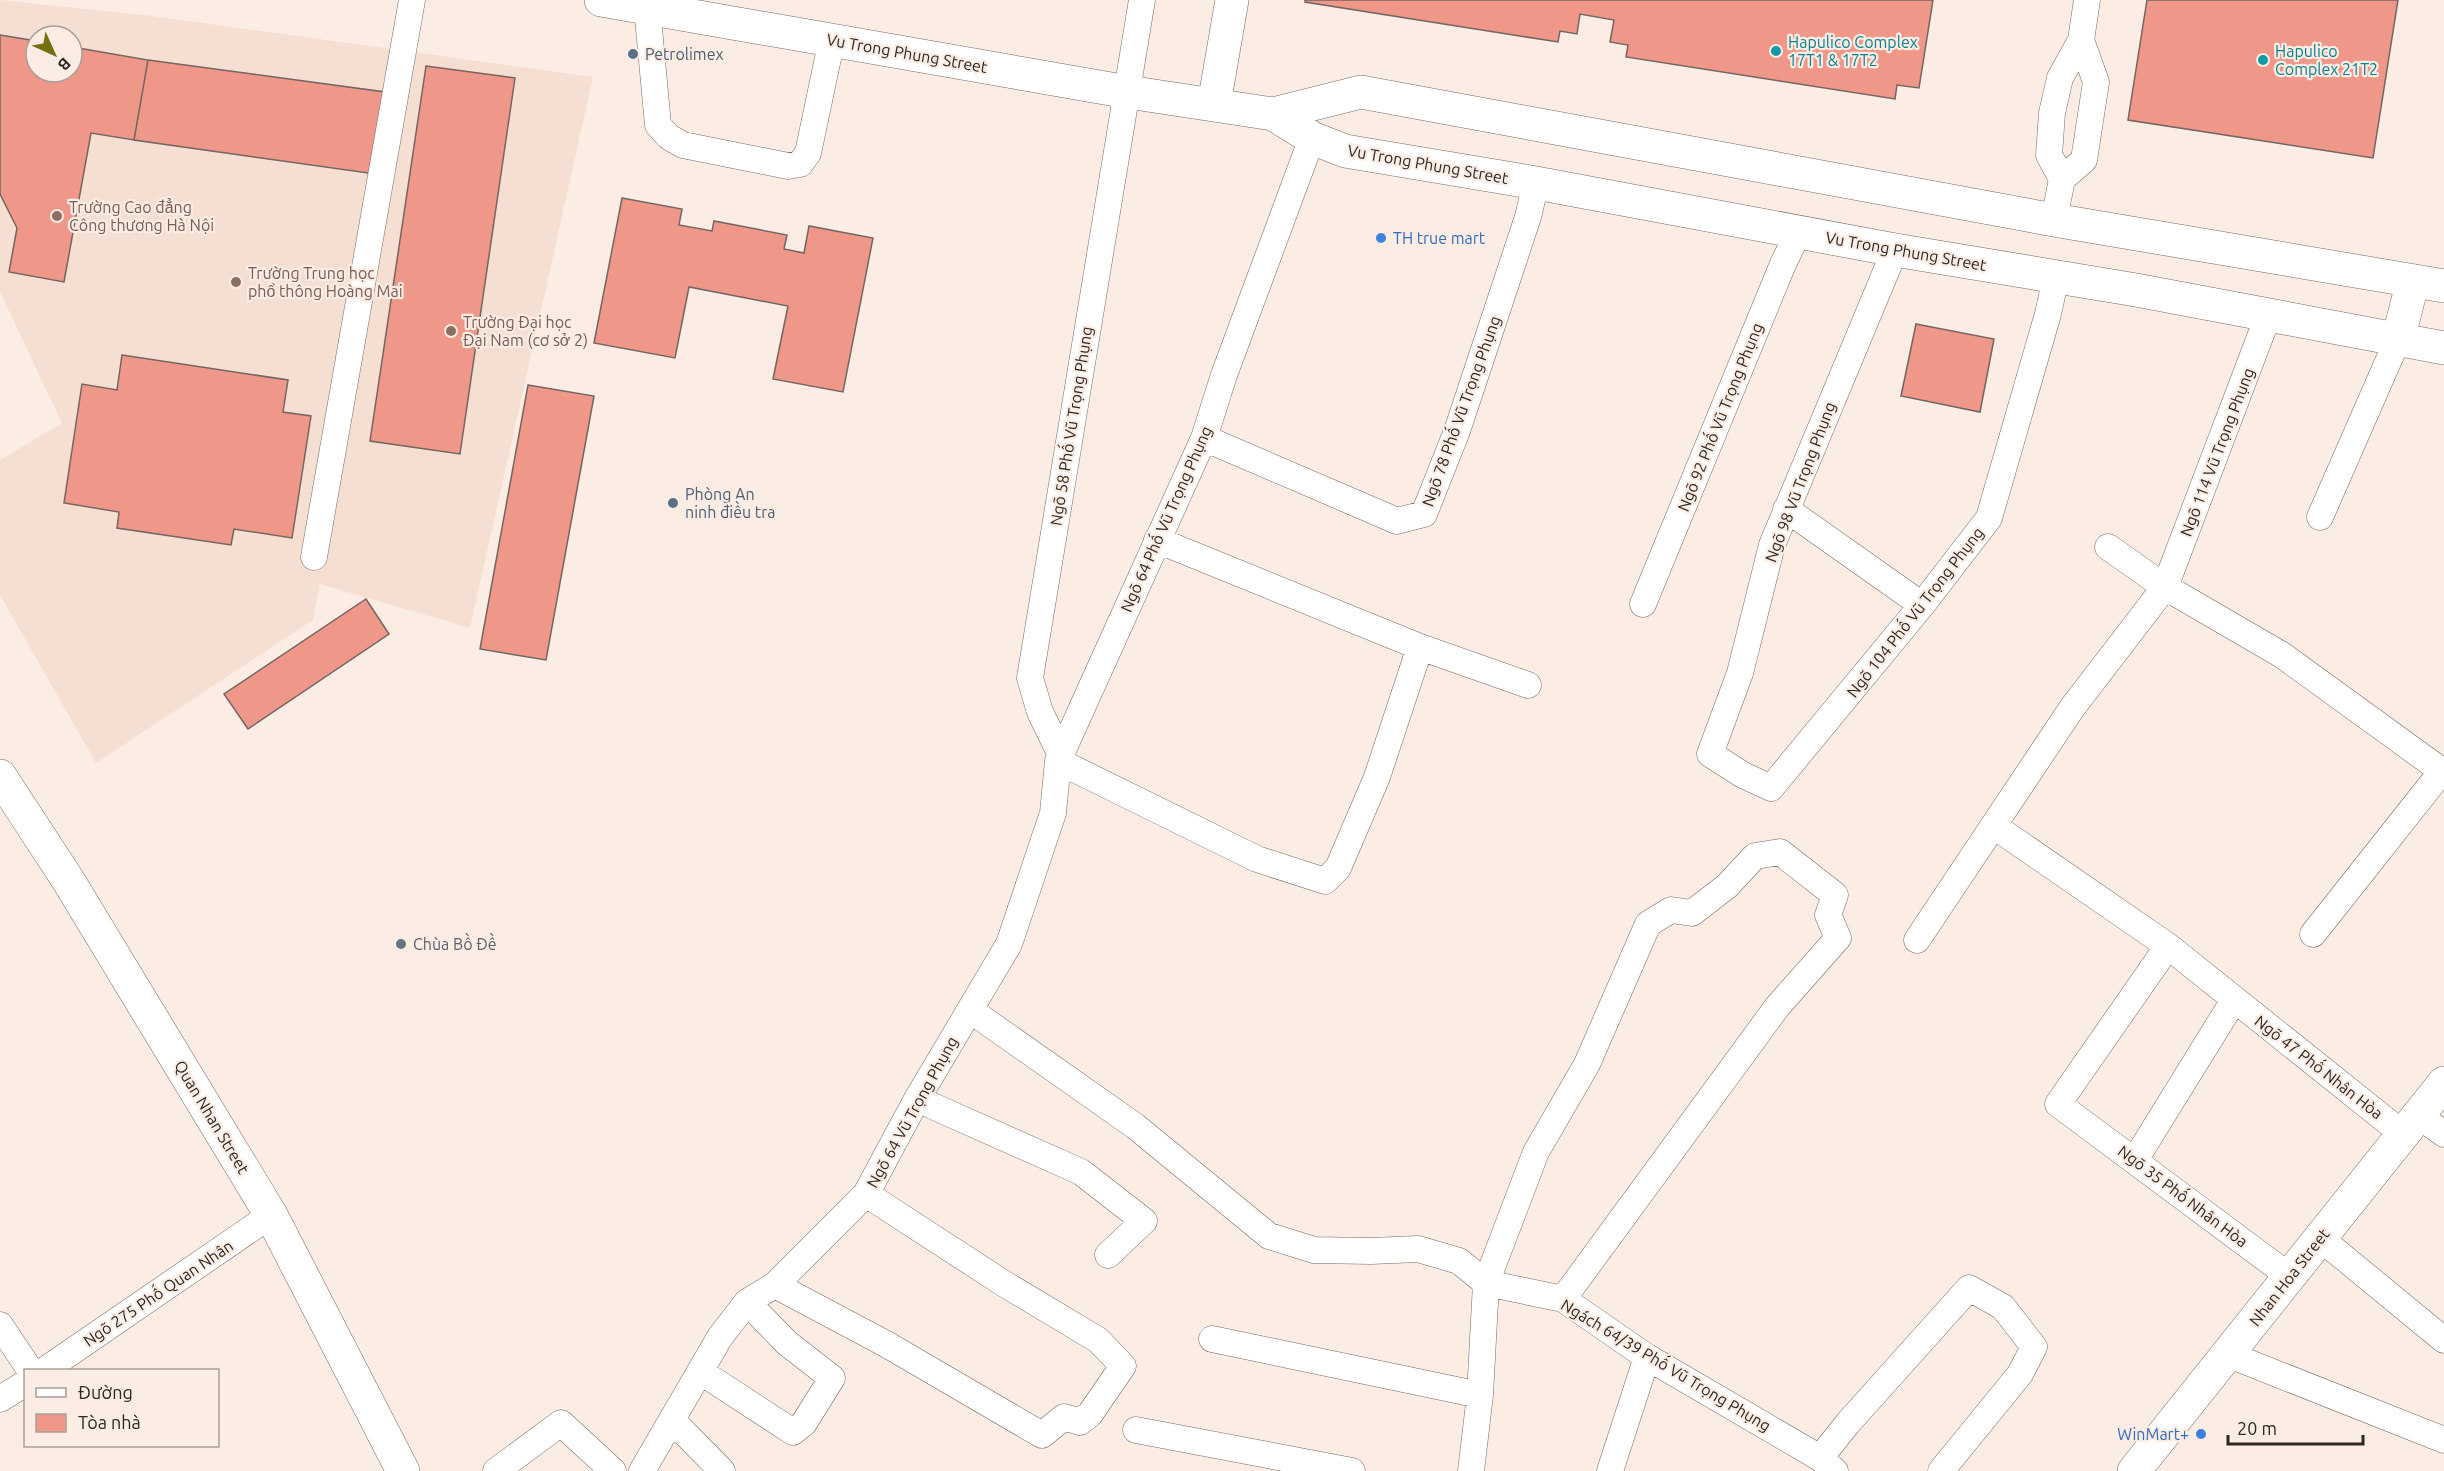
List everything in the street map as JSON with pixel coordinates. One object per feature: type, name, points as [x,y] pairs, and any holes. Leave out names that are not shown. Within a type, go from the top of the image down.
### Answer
[{"type":"street","points":[[1214,104],[1232,0]]},
{"type":"street","name":"Vu Trong Phung Street","points":[[624,3],[1128,92],[1273,114],[1312,138],[1345,151],[1536,183],[1895,250],[2136,290],[2444,348]]},
{"type":"street","points":[[1273,114],[1361,92],[2054,220],[2444,286]]},
{"type":"street","points":[[2398,339],[2412,281]]},
{"type":"street","name":"Quan Nhan Street","points":[[0,776],[68,880],[271,1215],[397,1469]]},
{"type":"street","name":"Nhan Hoa Street","points":[[2134,1471],[2444,1083]]},
{"type":"lane","points":[[314,557],[412,0]]},
{"type":"lane","points":[[2062,179],[2049,155],[2052,112],[2060,78],[2081,40],[2087,0]]},
{"type":"lane","name":"Ngõ 58 Phố Vũ Trọng Phụng","points":[[1059,758],[1040,712],[1030,678],[1115,155],[1128,92],[1136,1]]},
{"type":"lane","points":[[624,3],[658,125],[669,137],[683,145],[788,166],[800,164],[808,153],[832,39]]},
{"type":"lane","points":[[2054,220],[2062,179],[2084,160],[2096,82],[2081,40]]},
{"type":"lane","name":"Ngõ 64 Phố Vũ Trọng Phụng","points":[[1059,758],[1204,438],[1224,375],[1312,138]]},
{"type":"lane","name":"Ngõ 78 Phố Vũ Trọng Phụng","points":[[1204,438],[1397,521],[1424,514],[1457,431],[1528,217],[1536,183]]},
{"type":"lane","name":"Ngõ 92 Phố Vũ Trọng Phụng","points":[[1643,604],[1783,264],[1799,231]]},
{"type":"lane","name":"Ngõ 98 Vũ Trọng Phụng","points":[[1710,754],[1740,673],[1772,545],[1895,250]]},
{"type":"lane","name":"Ngõ 104 Phố Vũ Trọng Phụng","points":[[1710,754],[1743,775],[1771,788],[1922,605],[1989,518],[2048,314],[2056,277]]},
{"type":"lane","name":"Ngõ 114 Vũ Trọng Phụng","points":[[1917,940],[2072,708],[2165,587],[2268,316]]},
{"type":"lane","points":[[2320,517],[2398,339]]},
{"type":"lane","points":[[1786,509],[1922,605]]},
{"type":"lane","points":[[1157,540],[1420,647],[1528,685]]},
{"type":"lane","points":[[2108,546],[2165,587],[2282,655],[2442,771],[2313,934]]},
{"type":"lane","points":[[1059,758],[1257,859],[1325,881],[1338,868],[1377,777],[1420,647]]},
{"type":"lane","name":"Ngõ 64 Vũ Trọng Phụng","points":[[642,1471],[720,1337],[747,1302],[775,1285],[866,1194],[917,1099],[1009,944],[1053,813],[1059,758]]},
{"type":"lane","name":"Ngõ 47 Phố Nhân Hòa","points":[[1994,826],[2168,946],[2234,1000],[2411,1124],[2444,1134]]},
{"type":"lane","points":[[1471,1471],[1480,1395],[1486,1283],[1536,1152],[1587,1064],[1648,924],[1671,910],[1692,913],[1727,886],[1755,856],[1780,852],[1834,895],[1828,915],[1838,939],[1777,1007],[1563,1299]]},
{"type":"lane","name":"Ngõ 35 Phố Nhân Hòa","points":[[2168,946],[2058,1104],[2289,1276]]},
{"type":"lane","points":[[2135,1160],[2234,1000]]},
{"type":"lane","points":[[970,1010],[1135,1126],[1269,1236],[1314,1250],[1418,1249],[1460,1261],[1486,1283]]},
{"type":"lane","points":[[917,1099],[1081,1172],[1144,1221],[1108,1255]]},
{"type":"lane","points":[[775,1285],[886,1344],[1042,1435],[1064,1417],[1080,1422],[1090,1414],[1123,1366],[1098,1340],[1003,1283],[866,1194]]},
{"type":"lane","name":"Ngõ 275 Phố Quan Nhân","points":[[48,1369],[271,1215]]},
{"type":"lane","points":[[2320,1238],[2444,1340]]},
{"type":"lane","name":"Ngách 64/39 Phố Vũ Trọng Phụng","points":[[1486,1283],[1563,1299],[1647,1357],[1828,1465]]},
{"type":"lane","points":[[1828,1465],[1848,1423],[1969,1288],[2003,1307],[2034,1347],[2020,1374],[1941,1471]]},
{"type":"lane","points":[[700,1372],[793,1432],[804,1423],[832,1377],[787,1343],[747,1302]]},
{"type":"lane","points":[[0,1325],[29,1369]]},
{"type":"lane","points":[[1212,1339],[1480,1395]]},
{"type":"lane","points":[[2227,1354],[2444,1440]]},
{"type":"lane","points":[[1610,1471],[1647,1357]]},
{"type":"lane","points":[[0,1399],[24,1384]]},
{"type":"lane","points":[[672,1420],[722,1471]]},
{"type":"lane","points":[[496,1471],[561,1423],[614,1471]]},
{"type":"lane","points":[[1136,1430],[1352,1471]]},
{"type":"shaded area","points":[[0,0],[152,16],[593,77],[470,628],[320,584],[313,620],[96,763],[0,595],[0,460],[62,423],[0,292]]},
{"type":"building","name":"Hapulico Complex 17T1 & 17T2","points":[[1305,0],[1933,0],[1919,88],[1897,85],[1895,99],[1626,57],[1628,45],[1610,42],[1614,20],[1580,14],[1577,34],[1560,31],[1558,42],[1305,2]]},
{"type":"building","name":"Hapulico Complex 21T2","points":[[2147,0],[2398,0],[2373,158],[2128,120]]},
{"type":"building","points":[[0,35],[24,39],[24,84],[84,84],[84,49],[148,60],[134,140],[91,133],[64,282],[9,272],[17,228],[0,194]]},
{"type":"building","points":[[148,60],[385,92],[375,174],[134,140]]},
{"type":"building","points":[[426,66],[515,78],[460,454],[370,441]]},
{"type":"building","points":[[622,198],[682,209],[679,225],[712,231],[714,221],[787,235],[784,249],[804,253],[809,226],[873,238],[843,392],[773,379],[788,306],[689,287],[675,358],[594,343]]},
{"type":"building","points":[[1916,324],[1994,339],[1980,412],[1901,396]]},
{"type":"building","points":[[122,355],[288,380],[283,412],[311,416],[292,538],[234,529],[231,545],[117,528],[119,512],[64,503],[82,384],[117,390]]},
{"type":"building","points":[[528,385],[594,396],[546,660],[480,649]]},
{"type":"building","points":[[366,599],[389,634],[248,729],[224,694]]},
{"type":"place","name":"Hapulico Complex 17T1 & 17T2","points":[[1776,51]]},
{"type":"place","name":"Petrolimex","points":[[633,54]]},
{"type":"place","name":"Hapulico Complex 21T2","points":[[2263,60]]},
{"type":"place","name":"Trường Cao đẳng Công thương Hà Nội","points":[[57,216]]},
{"type":"place","name":"TH true mart","points":[[1381,238]]},
{"type":"place","name":"Trường Trung học phổ thông Hoàng Mai","points":[[236,282]]},
{"type":"place","name":"Trường Đại học Đại Nam (cơ sở 2)","points":[[451,331]]},
{"type":"place","name":"Phòng An ninh điều tra","points":[[673,503]]},
{"type":"place","name":"Chùa Bồ Đề","points":[[401,944]]},
{"type":"place","name":"WinMart+","points":[[2201,1434]]}]
